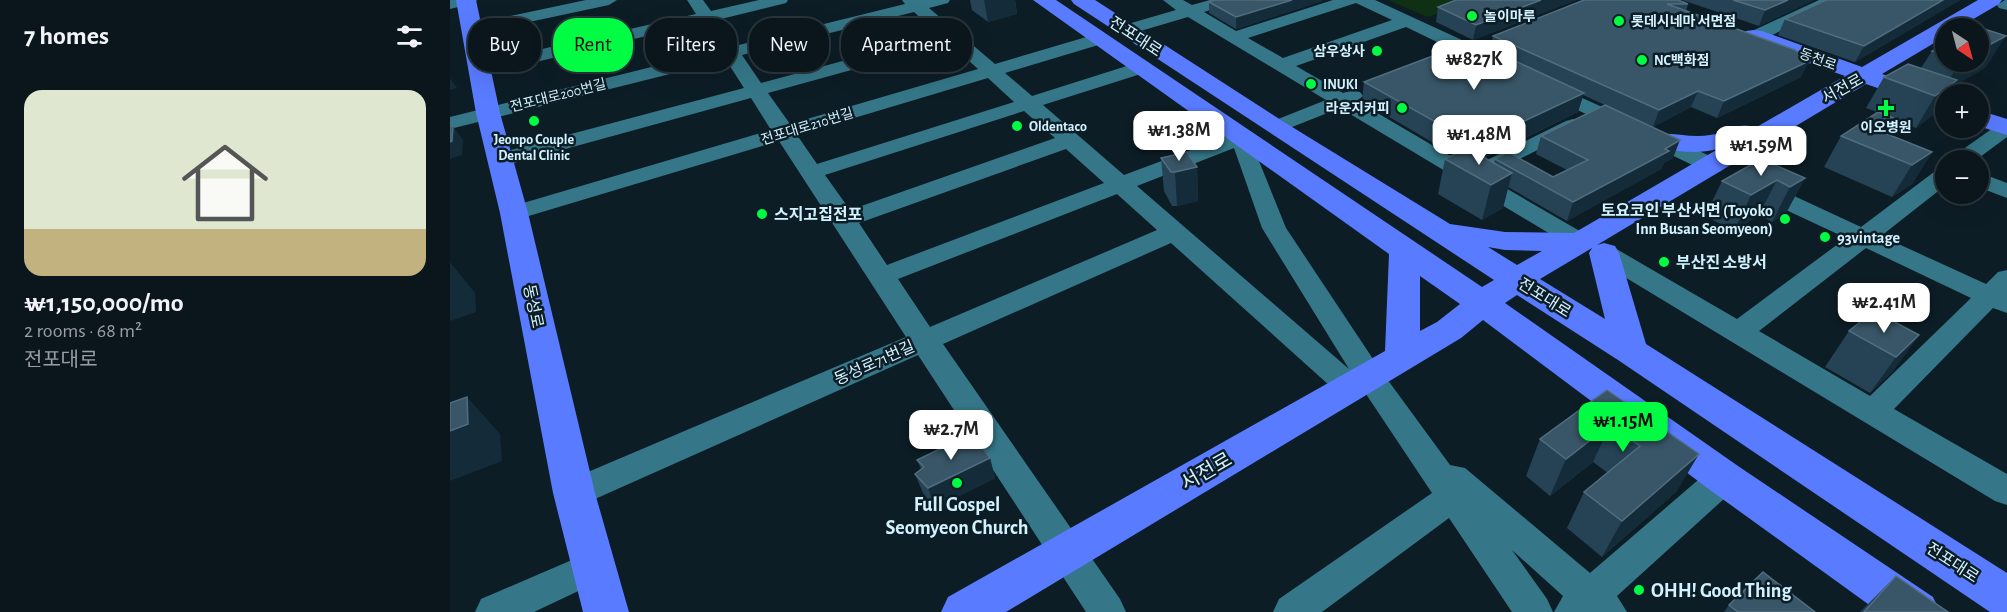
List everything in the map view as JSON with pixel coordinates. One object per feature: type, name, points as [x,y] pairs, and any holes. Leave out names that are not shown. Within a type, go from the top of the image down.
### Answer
[{"type":"main road","name":"동성로","points":[[467,0],[470,18]]},
{"type":"main road","name":"전포대로","points":[[1043,0],[1301,178],[1329,185],[1366,202],[1413,230],[1423,231],[1425,228],[1417,230]]},
{"type":"main road","name":"전포대로","points":[[1081,0],[1275,127],[1417,230],[1527,285],[2007,598]]},
{"type":"main road","name":"서전로","points":[[1978,18],[1998,2]]},
{"type":"main road","name":"서전로","points":[[964,612],[1592,247],[1998,2]]},
{"type":"main road","name":"동천로","points":[[1747,33],[1935,101]]},
{"type":"main road","name":"서전로","points":[[1592,247],[1781,122],[1935,48]]},
{"type":"main road","name":"동성로","points":[[481,72],[488,113],[514,213],[574,493],[606,612]]},
{"type":"main road","points":[[1989,121],[2007,127]]},
{"type":"main road","points":[[1658,140],[1689,146],[1715,144],[1749,130],[1781,122]]},
{"type":"main road","name":"전포대로","points":[[1417,230],[1488,308],[1577,369],[1724,478],[1917,612]]},
{"type":"main road","points":[[1402,357],[1417,230],[1505,241],[1592,247],[1630,351]]},
{"type":"street","points":[[450,4],[467,0]]},
{"type":"street","points":[[524,18],[609,0]]},
{"type":"street","points":[[695,0],[706,17]]},
{"type":"street","points":[[541,55],[780,0]]},
{"type":"street","name":"전포대로200번길","points":[[737,50],[913,3],[942,0]]},
{"type":"street","points":[[1171,0],[2007,490]]},
{"type":"street","points":[[1127,30],[1227,0]]},
{"type":"street","points":[[1234,37],[1350,0]]},
{"type":"street","points":[[1362,0],[1512,71]]},
{"type":"street","points":[[1747,33],[1832,0]]},
{"type":"street","points":[[913,3],[930,18]]},
{"type":"street","points":[[1282,65],[1407,21]]},
{"type":"street","name":"전포대로210번길","points":[[514,213],[1099,39]]},
{"type":"street","points":[[1448,59],[1490,42]]},
{"type":"street","points":[[972,54],[1174,232],[1360,381],[1460,493],[1590,607],[1724,478]]},
{"type":"street","points":[[737,61],[1107,612]]},
{"type":"street","points":[[500,160],[841,67]]},
{"type":"street","points":[[813,172],[1140,68]]},
{"type":"street","name":"전포대로200번길","points":[[450,123],[651,72]]},
{"type":"street","points":[[1534,81],[1713,166]]},
{"type":"street","points":[[1275,127],[1366,91]]},
{"type":"street","points":[[1470,176],[1599,112]]},
{"type":"street","points":[[1976,150],[2007,127]]},
{"type":"street","points":[[882,276],[1241,138],[1274,228],[1360,381]]},
{"type":"street","points":[[845,220],[1070,140]]},
{"type":"street","points":[[1741,180],[1863,237],[2001,293],[1873,412]]},
{"type":"street","points":[[1738,333],[1935,182]]},
{"type":"street","points":[[1989,183],[2007,190]]},
{"type":"street","name":"동성로71번길","points":[[574,493],[1174,232]]},
{"type":"street","points":[[1292,612],[1460,493]]},
{"type":"street","points":[[1460,493],[1534,612]]},
{"type":"street","points":[[494,612],[595,566]]},
{"type":"green space","points":[[1388,0],[1476,0],[1428,17]]},
{"type":"building","points":[[1214,0],[1292,0],[1236,17],[1209,2]]},
{"type":"building","points":[[1456,0],[1541,0],[1476,25],[1438,7]]},
{"type":"building","name":"NC백화점","points":[[1584,0],[1678,0],[1688,4],[1667,4],[1795,50],[1809,61],[1724,101],[1698,91],[1659,110],[1493,36]]},
{"type":"building","points":[[1733,0],[1788,0],[1765,10]]},
{"type":"building","points":[[1826,0],[1943,0],[1864,46],[1785,19]]},
{"type":"building","points":[[1989,31],[2006,36],[1989,45]]},
{"type":"building","points":[[1472,41],[1584,93],[1475,144],[1364,82]]},
{"type":"building","points":[[1908,64],[1957,80],[1952,84],[1935,84],[1935,96],[1884,77]]},
{"type":"building","points":[[1605,105],[1680,140],[1665,149],[1669,151],[1573,202],[1495,159],[1508,152],[1553,177],[1588,160],[1541,136]]},
{"type":"building","points":[[1878,112],[1901,121],[1882,132],[1932,152],[1912,165],[1841,136]]},
{"type":"building","points":[[450,126],[453,126],[450,142]]},
{"type":"building","points":[[1467,148],[1512,173],[1491,185],[1445,159]]},
{"type":"building","points":[[1187,152],[1197,167],[1171,172],[1161,158]]},
{"type":"building","points":[[1761,159],[1805,178],[1790,187],[1777,180],[1751,195],[1722,181]]},
{"type":"building","points":[[1874,311],[1919,335],[1896,357],[1849,331]]},
{"type":"building","points":[[1607,390],[1699,454],[1622,521],[1584,492],[1640,446],[1610,425],[1566,459],[1540,439]]},
{"type":"building","points":[[467,397],[468,424],[450,431],[450,403]]},
{"type":"building","points":[[973,433],[990,458],[928,488],[915,474],[924,467],[917,460]]},
{"type":"building","points":[[1763,572],[1815,612],[1738,612],[1729,605]]},
{"type":"building","points":[[1896,576],[1948,612],[1864,612]]},
{"type":"place","name":"놀이마루","points":[[1472,16]]},
{"type":"place","name":"롯데시네마 서면점","points":[[1619,21]]},
{"type":"place","name":"삼우상사","points":[[1377,51]]},
{"type":"place","name":"NC백화점","points":[[1642,60]]},
{"type":"place","name":"INUKI","points":[[1311,84]]},
{"type":"place","name":"라운지커피","points":[[1402,108]]},
{"type":"place","name":"이오병원","points":[[1886,108]]},
{"type":"place","name":"Jeonpo Couple Dental Clinic","points":[[534,121]]},
{"type":"place","name":"Oldentaco","points":[[1017,126]]},
{"type":"place","name":"스지고집전포","points":[[762,214]]},
{"type":"place","name":"토요코인 부산서면 (Toyoko Inn Busan Seomyeon)","points":[[1785,219]]},
{"type":"place","name":"93vintage","points":[[1825,237]]},
{"type":"place","name":"부산진 소방서","points":[[1664,262]]},
{"type":"place","name":"Full Gospel Seomyeon Church","points":[[957,483]]},
{"type":"place","name":"OHH! Good Thing","points":[[1639,590]]}]
